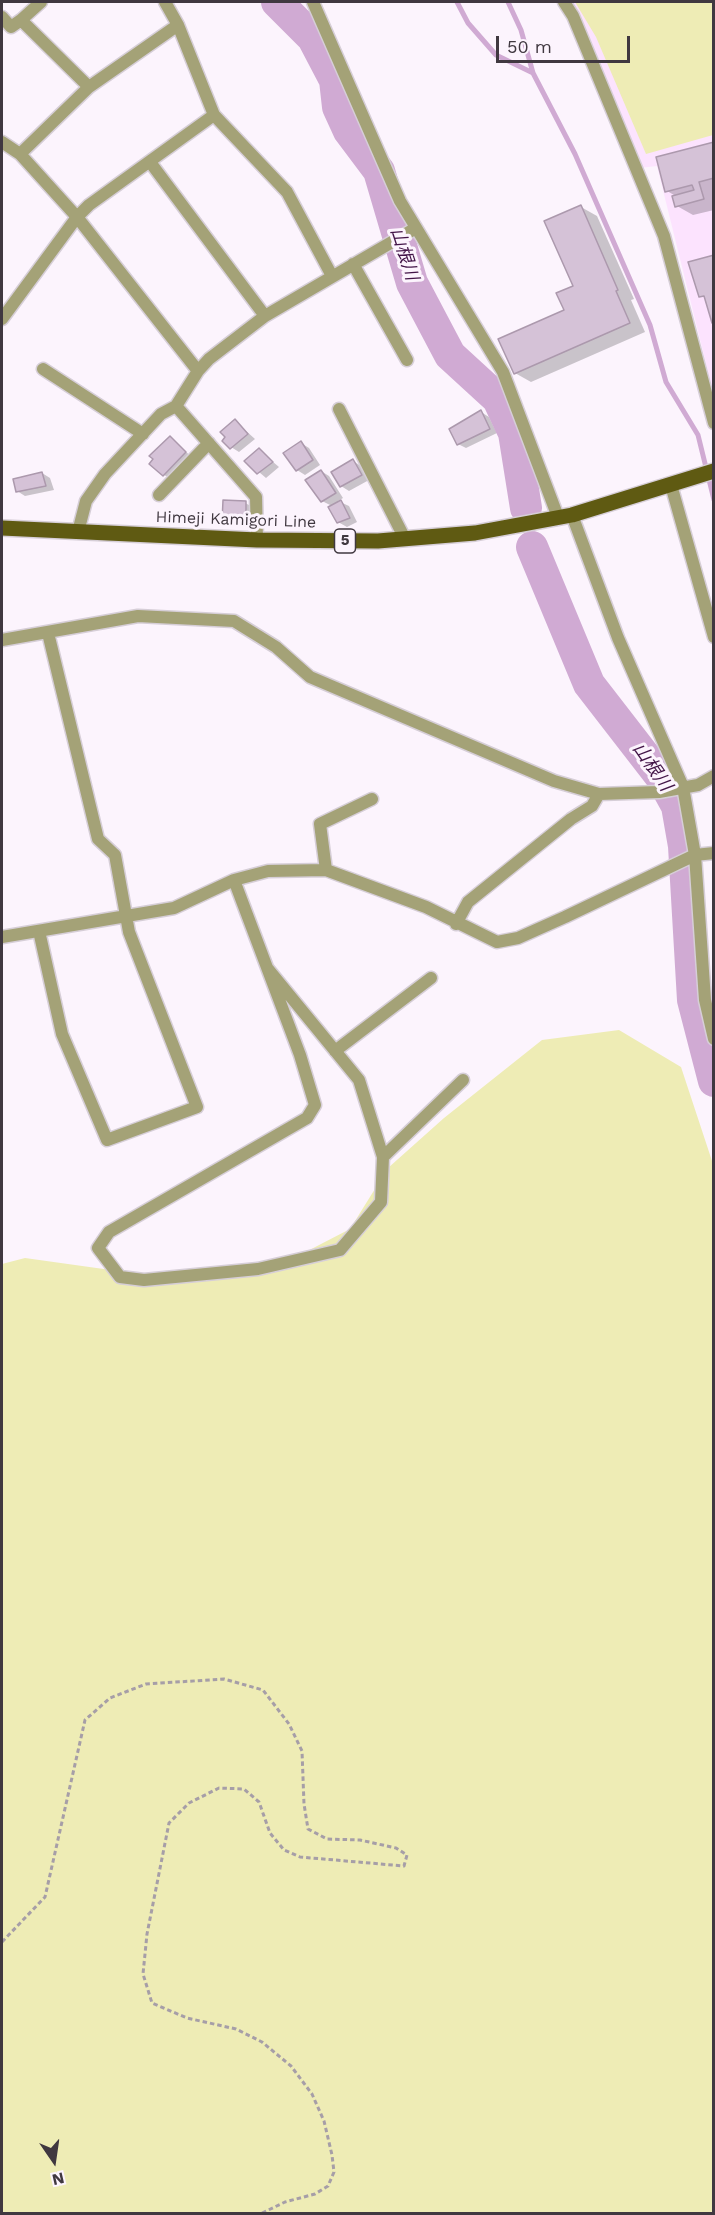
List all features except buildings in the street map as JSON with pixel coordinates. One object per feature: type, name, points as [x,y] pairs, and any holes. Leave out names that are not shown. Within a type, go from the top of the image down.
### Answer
[{"type":"main road","name":"Himeji Kamigori Line","points":[[2,528],[257,540],[405,539],[475,533],[565,516],[714,471]]},
{"type":"street","points":[[2,17],[11,27],[41,2]]},
{"type":"street","points":[[165,2],[178,25],[214,115],[287,192],[332,276]]},
{"type":"street","points":[[313,2],[400,201],[503,372],[618,638],[678,788],[695,855],[705,1000],[714,1039]]},
{"type":"street","points":[[564,2],[573,16],[664,236],[714,423]]},
{"type":"street","points":[[21,20],[89,87]]},
{"type":"street","points":[[20,154],[89,87],[178,25]]},
{"type":"street","points":[[2,319],[77,217],[214,115]]},
{"type":"street","points":[[2,142],[20,154],[77,217],[198,371]]},
{"type":"street","points":[[150,162],[265,316]]},
{"type":"street","points":[[78,532],[86,501],[105,474],[161,414],[176,406],[198,371],[265,316],[416,228]]},
{"type":"street","points":[[353,264],[407,360]]},
{"type":"street","points":[[43,369],[142,434]]},
{"type":"street","points":[[176,406],[256,497],[257,540]]},
{"type":"street","points":[[339,409],[405,539]]},
{"type":"street","points":[[159,495],[209,443]]},
{"type":"street","points":[[676,483],[714,637]]},
{"type":"street","points":[[2,640],[138,616],[234,621],[276,647],[310,677],[554,781],[599,794],[659,792],[698,785],[714,776]]},
{"type":"street","points":[[39,931],[62,1034],[107,1140],[197,1107],[125,917],[115,855],[98,839],[48,633]]},
{"type":"street","points":[[456,924],[468,902],[571,819],[592,806],[599,794]]},
{"type":"street","points":[[326,870],[320,824],[372,799]]},
{"type":"street","points":[[2,937],[174,908],[234,880],[268,871],[326,870],[426,908],[497,942],[518,938],[670,869],[695,855],[714,853]]},
{"type":"street","points":[[234,880],[300,1055],[315,1105],[307,1118],[109,1232],[98,1248],[120,1277],[144,1280],[258,1269],[340,1250],[381,1202],[383,1157],[360,1080],[268,969]]},
{"type":"street","points":[[335,1051],[431,978]]},
{"type":"street","points":[[383,1157],[463,1080]]},
{"type":"path","points":[[2,1942],[45,1897],[85,1720],[110,1698],[146,1684],[224,1679],[263,1690],[289,1724],[302,1751],[304,1804],[308,1829],[327,1839],[369,1842],[396,1848],[407,1855],[404,1866],[300,1857],[284,1850],[270,1833],[260,1802],[244,1789],[219,1788],[189,1803],[169,1823],[147,1934],[142,1974],[152,2003],[187,2018],[236,2029],[262,2042],[291,2066],[312,2094],[324,2121],[332,2155],[334,2172],[328,2186],[315,2194],[285,2202],[260,2214]]},
{"type":"shaded area","points":[[568,2],[713,2],[713,392],[657,166],[639,168],[591,40]]},
{"type":"shaded area","points":[[575,2],[713,2],[713,135],[646,154],[596,37]]},
{"type":"shaded area","points":[[619,1030],[681,1067],[713,1164],[713,2213],[2,2214],[2,1264],[25,1258],[168,1278],[263,1274],[350,1229],[388,1168],[444,1118],[542,1040]]},
{"type":"waterway","name":"山根川","points":[[277,2],[313,38],[335,80],[338,107],[349,131],[379,171],[412,283],[450,355],[498,399],[514,433],[526,508]]},
{"type":"waterway","points":[[457,2],[468,23],[496,55],[533,73]]},
{"type":"waterway","points":[[508,2],[521,30],[533,73],[575,154],[650,325],[666,382],[698,435],[714,500]]},
{"type":"waterway","name":"山根川","points":[[532,547],[589,684],[661,777],[677,806],[684,846],[693,1000],[714,1081]]}]
